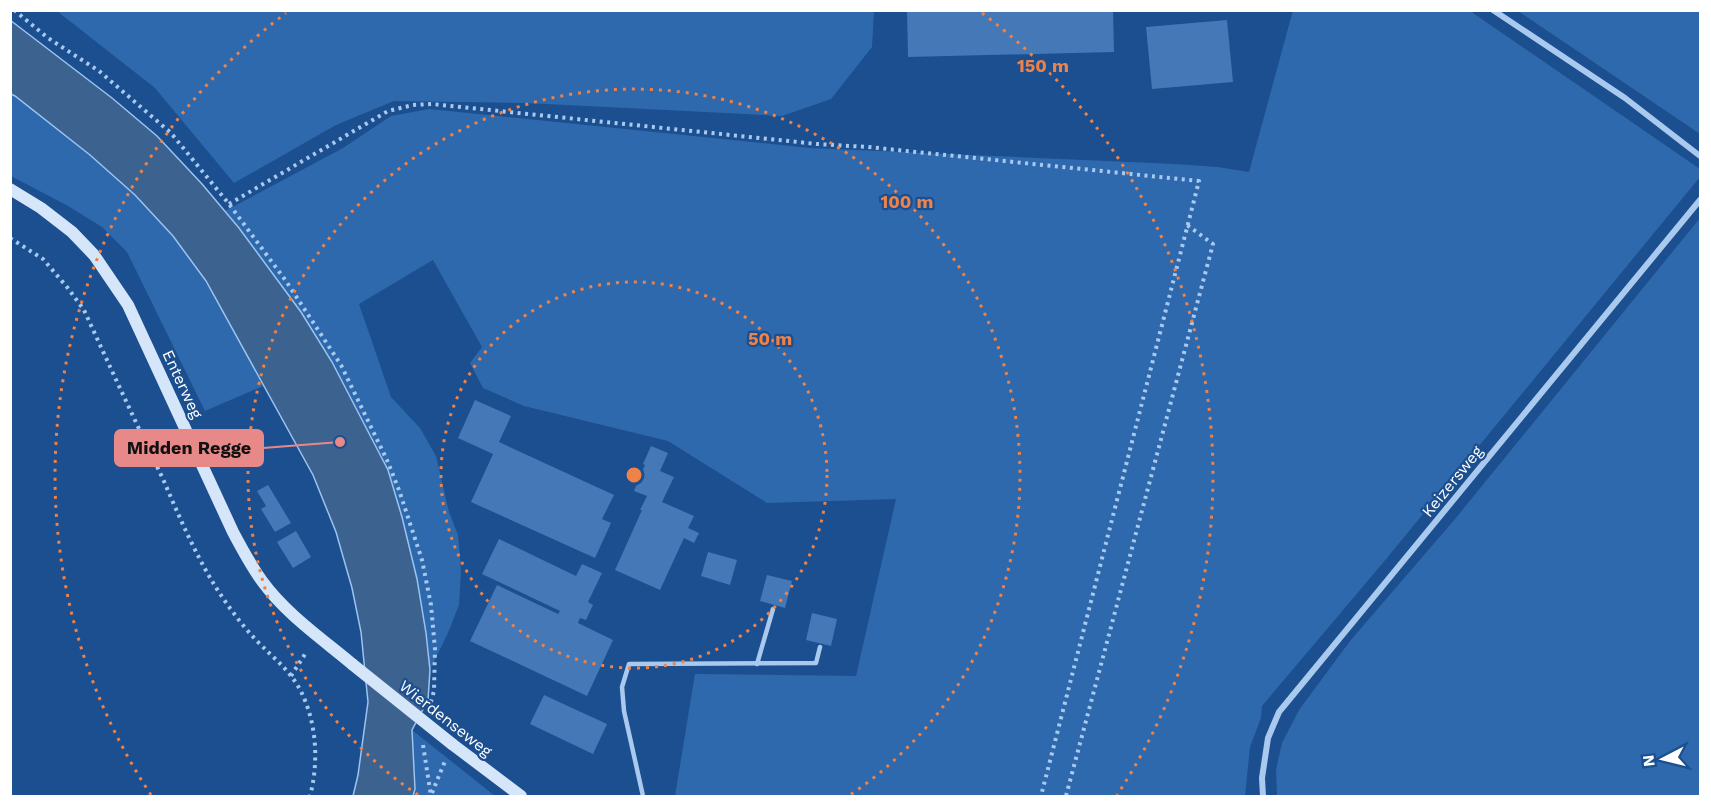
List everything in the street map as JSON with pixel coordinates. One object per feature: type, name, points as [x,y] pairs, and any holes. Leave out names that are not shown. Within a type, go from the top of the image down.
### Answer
[{"type":"main road","name":"Enterweg","points":[[10,189],[41,208],[72,232],[94,255],[128,305],[233,532],[251,565],[278,600],[295,617],[352,664]]},
{"type":"main road","name":"Wierdenseweg","points":[[352,664],[454,746],[521,796]]},
{"type":"street","points":[[1493,10],[1625,98],[1701,156]]},
{"type":"street","name":"Keizersweg","points":[[1263,796],[1262,778],[1268,738],[1279,712],[1701,200]]},
{"type":"lane","points":[[757,664],[773,609]]},
{"type":"lane","points":[[643,796],[624,711],[622,687],[629,664],[816,663],[820,647]]},
{"type":"path","points":[[14,10],[48,38],[99,71],[171,133],[229,204],[286,281],[341,365],[399,489],[424,572],[435,649],[434,691]]},
{"type":"path","points":[[229,204],[388,111],[413,105],[432,104],[1199,181],[1041,796]]},
{"type":"path","points":[[1066,796],[1213,244],[1187,225]]},
{"type":"path","points":[[10,238],[43,259],[84,310],[183,524],[212,581],[256,640],[272,654],[298,685],[307,704],[314,730],[316,763],[310,796]]},
{"type":"path","points":[[291,676],[317,635]]},
{"type":"path","points":[[432,796],[445,761],[454,746]]},
{"type":"shaded area","points":[[1293,10],[1470,11],[1700,169],[1700,177],[1382,564],[1262,706],[1261,718],[1250,747],[1245,796],[675,796],[695,674],[856,676],[896,499],[767,503],[668,441],[524,406],[483,388],[470,363],[482,347],[433,260],[359,304],[391,397],[420,428],[436,456],[449,512],[458,535],[461,571],[459,605],[430,670],[417,579],[388,470],[339,375],[313,331],[225,211],[343,148],[391,116],[429,109],[810,148],[1175,164],[1249,172]]},
{"type":"shaded area","points":[[57,11],[874,11],[872,47],[831,99],[782,116],[526,103],[394,101],[336,125],[234,183],[155,88]]},
{"type":"shaded area","points":[[1518,11],[1700,11],[1700,134]]},
{"type":"shaded area","points":[[10,20],[112,98],[157,136],[239,228],[301,312],[332,362],[388,470],[417,579],[430,670],[428,700],[412,730],[415,789],[413,796],[353,796],[368,702],[361,632],[352,588],[336,532],[313,475],[206,281],[173,236],[135,195],[90,155],[11,94]]},
{"type":"shaded area","points":[[11,94],[118,179],[156,216],[199,271],[263,386],[205,411],[127,252],[102,227],[11,176]]},
{"type":"shaded area","points":[[1700,218],[1700,796],[1277,796],[1276,770],[1282,743],[1299,710],[1350,641],[1455,519]]},
{"type":"shaded area","points":[[412,730],[495,796],[413,796],[415,789]]},
{"type":"building","points":[[907,10],[1113,10],[1114,52],[908,57]]},
{"type":"building","points":[[1227,20],[1233,82],[1152,89],[1146,27]]},
{"type":"building","points":[[475,400],[511,416],[499,442],[614,495],[602,519],[611,523],[595,558],[471,502],[493,454],[458,438]]},
{"type":"building","points":[[651,446],[668,453],[660,471],[674,477],[662,502],[694,516],[688,528],[699,533],[694,543],[684,538],[660,590],[615,570],[647,496],[634,491]]},
{"type":"building","points":[[268,485],[291,523],[275,532],[261,509],[266,506],[257,491]]},
{"type":"building","points":[[296,531],[311,557],[293,568],[277,542]]},
{"type":"building","points":[[499,539],[576,576],[582,564],[602,573],[588,602],[593,605],[586,620],[580,618],[578,623],[613,640],[587,696],[470,641],[497,585],[558,614],[560,611],[482,574]]},
{"type":"building","points":[[708,552],[737,560],[730,585],[701,576]]},
{"type":"building","points":[[767,575],[792,581],[785,608],[760,601]]},
{"type":"building","points":[[812,613],[837,619],[831,646],[806,640]]},
{"type":"building","points":[[544,695],[607,724],[593,754],[530,724]]},
{"type":"place","name":"Midden Regge","points":[[340,442]]}]
